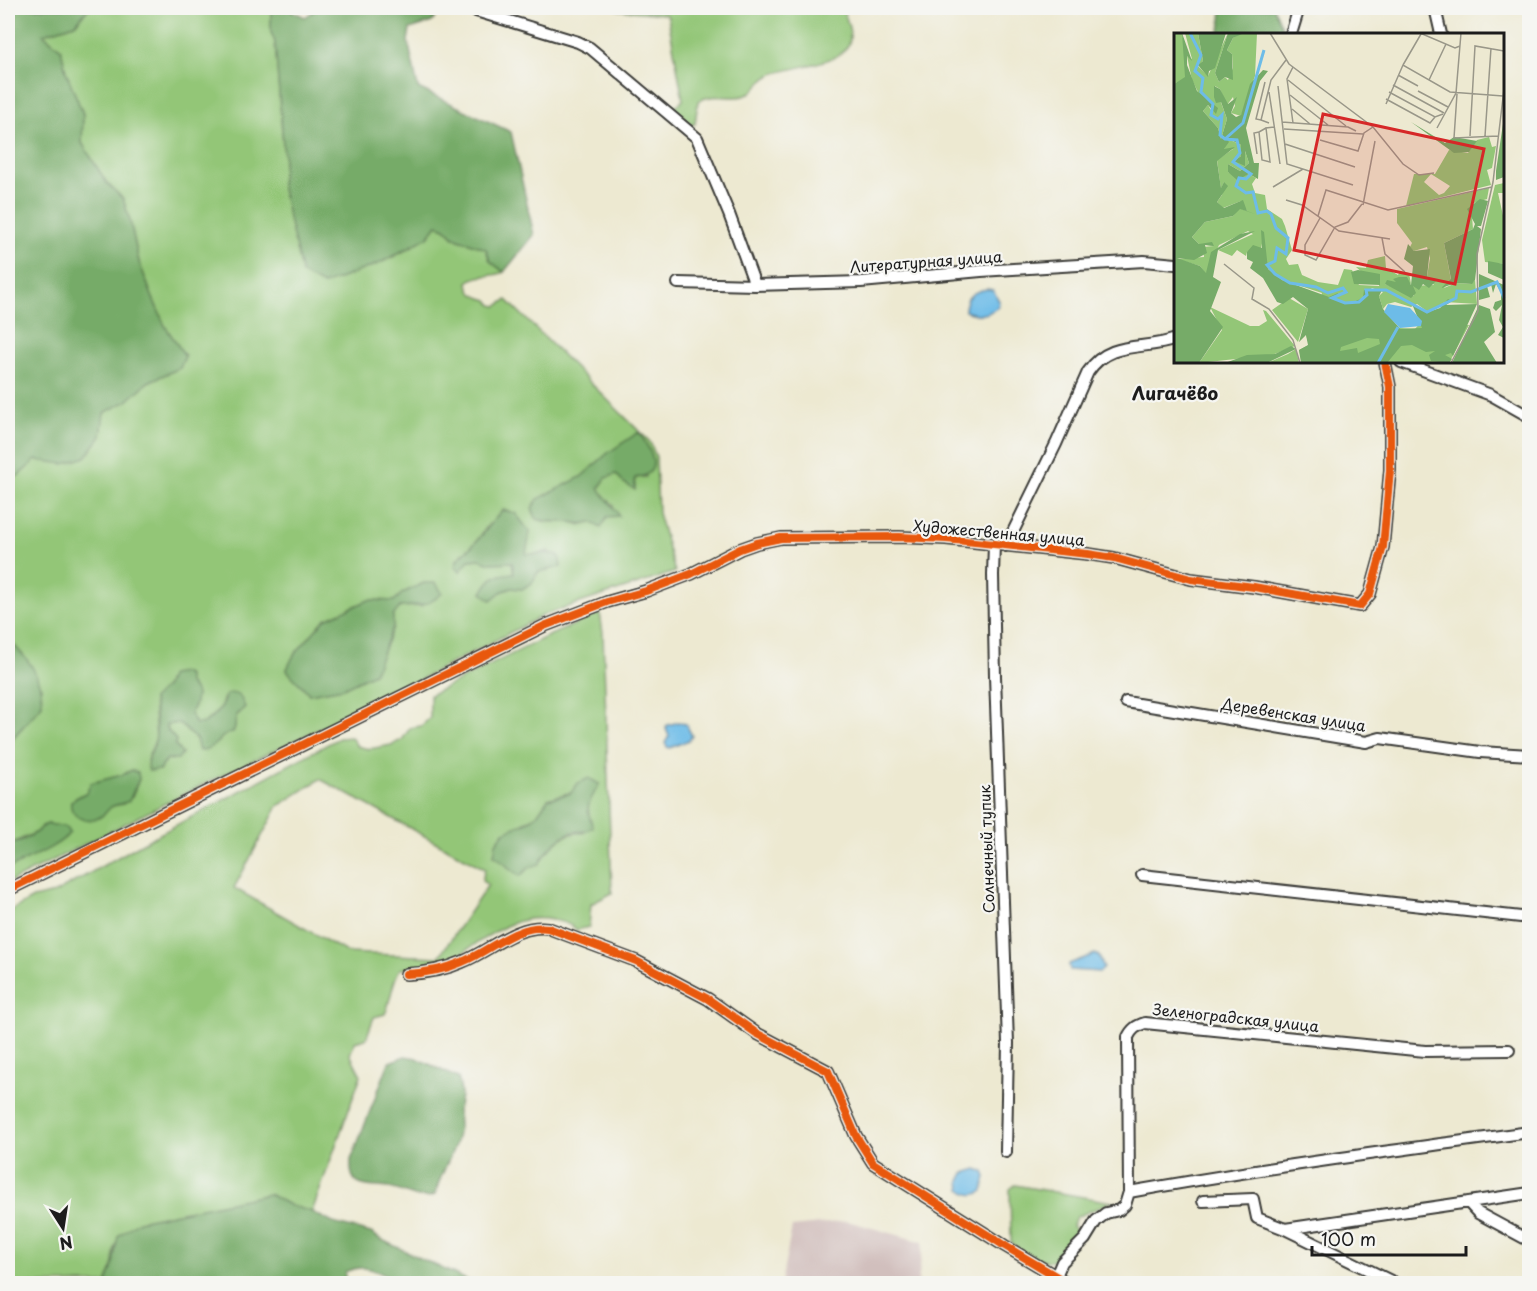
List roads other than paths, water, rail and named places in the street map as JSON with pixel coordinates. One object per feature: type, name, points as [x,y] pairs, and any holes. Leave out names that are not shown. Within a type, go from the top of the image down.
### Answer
[{"type":"street","points":[[1291,33],[1299,8]]},
{"type":"street","points":[[1435,8],[1441,33]]},
{"type":"street","points":[[476,11],[578,42],[590,48],[697,138],[729,214],[755,285]]},
{"type":"street","name":"Литературная улица","points":[[678,283],[755,285],[861,282],[981,271],[1144,261],[1174,264]]},
{"type":"street","points":[[1006,546],[1088,372],[1096,361],[1107,353],[1123,348],[1174,340]]},
{"type":"street","name":"Художественная улица","points":[[8,890],[544,626],[691,574],[740,549],[781,538],[946,538],[1114,558],[1191,579],[1360,606],[1370,594],[1383,547],[1390,470],[1390,387],[1385,363]]},
{"type":"street","points":[[1404,363],[1491,395],[1530,417]]},
{"type":"street","name":"Солнечный тупик","points":[[994,544],[994,676],[1008,1042],[1006,1152]]},
{"type":"street","name":"Деревенская улица","points":[[1126,702],[1366,742],[1380,738],[1480,752],[1530,755]]},
{"type":"street","points":[[1142,875],[1530,918]]},
{"type":"street","points":[[406,974],[425,973],[463,962],[513,934],[538,927],[548,928],[636,961],[708,999],[756,1033],[828,1071],[856,1136],[873,1163],[1069,1284]]},
{"type":"street","name":"Зеленоградская улица","points":[[1129,1192],[1128,1037],[1132,1030],[1145,1023],[1425,1051],[1509,1050]]},
{"type":"street","points":[[1056,1276],[1062,1262],[1085,1239],[1096,1221],[1106,1213],[1119,1210],[1125,1205],[1129,1192],[1355,1156],[1530,1132]]},
{"type":"street","points":[[1285,1229],[1530,1193]]},
{"type":"street","points":[[1203,1201],[1253,1199],[1257,1218],[1285,1229],[1397,1284]]},
{"type":"street","points":[[1468,1202],[1478,1213],[1530,1241]]},
{"type":"water","points":[[987,289],[993,290],[999,301],[998,307],[982,314],[965,311],[971,295]]},
{"type":"water","points":[[679,722],[686,724],[692,736],[689,740],[670,748],[667,747],[665,743],[669,736],[667,725]]},
{"type":"water","points":[[1095,954],[1099,956],[1104,968],[1100,972],[1070,970],[1069,964]]},
{"type":"water","points":[[977,1169],[984,1172],[986,1177],[983,1191],[974,1195],[969,1194],[961,1189],[960,1181],[964,1173]]},
{"type":"district","name":"Лигачёво","points":[[1175,392]]}]
